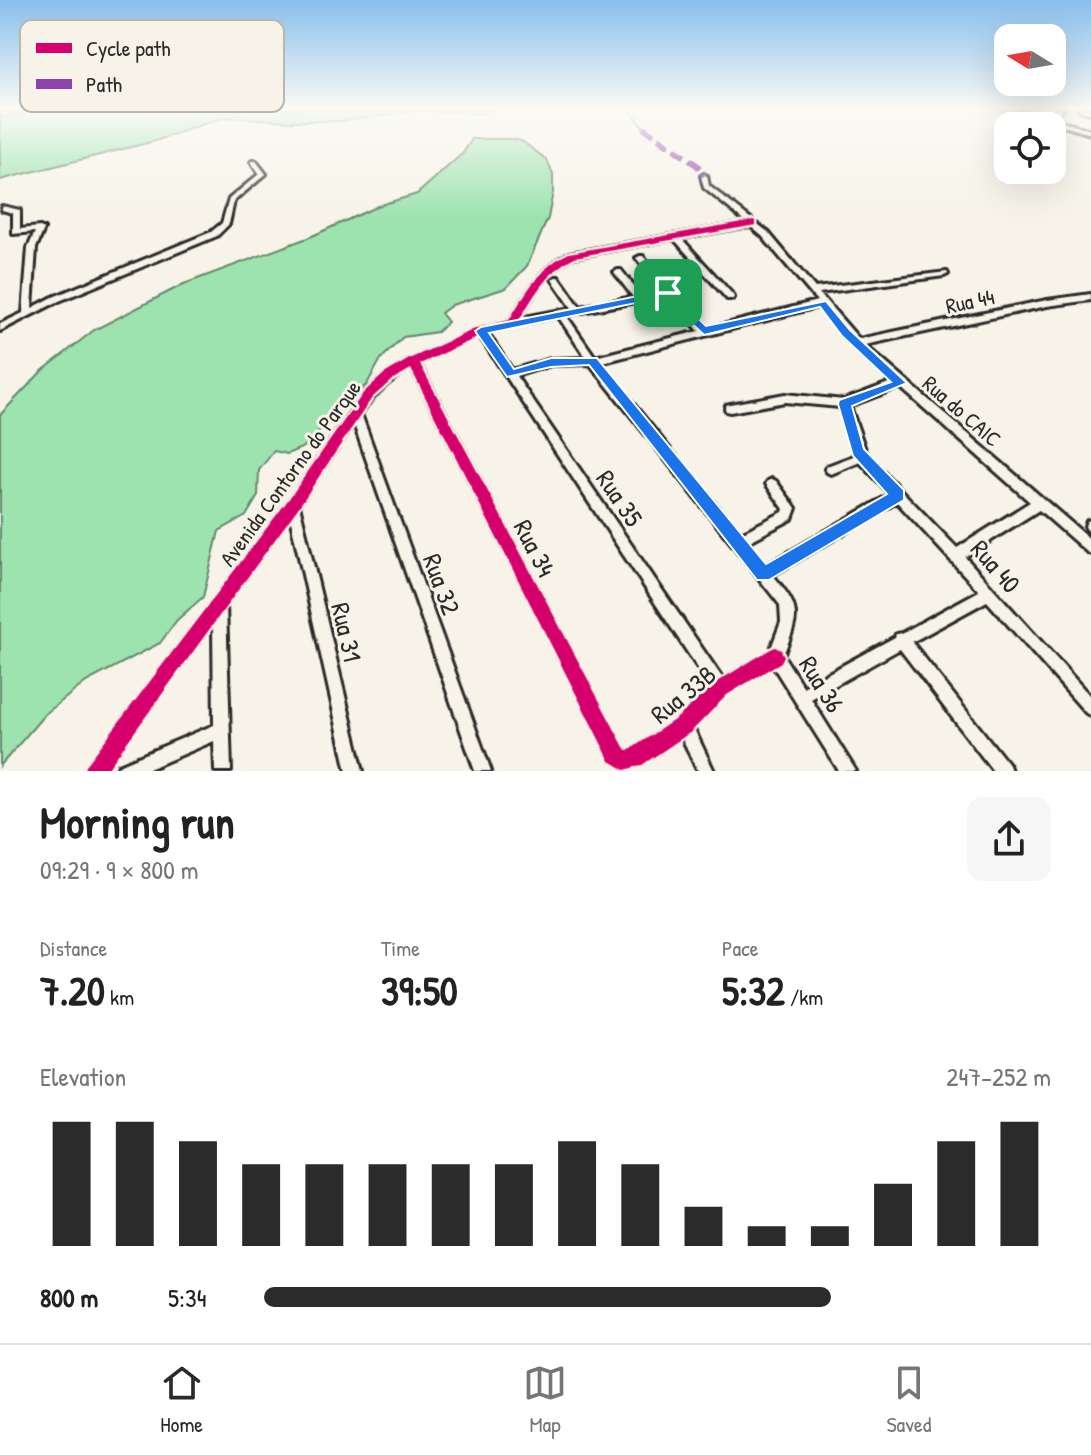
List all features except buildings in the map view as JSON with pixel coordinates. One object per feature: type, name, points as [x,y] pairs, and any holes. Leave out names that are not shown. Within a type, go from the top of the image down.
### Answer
[{"type":"street","points":[[0,328],[214,234],[225,224],[231,200],[263,174],[254,162]]},
{"type":"street","points":[[704,176],[706,187],[753,223]]},
{"type":"street","points":[[5,208],[17,212],[16,232],[40,229],[32,248],[27,314]]},
{"type":"street","points":[[513,322],[548,267],[557,260],[753,223]]},
{"type":"street","name":"Rua do CAIC","points":[[753,223],[857,343],[1091,548]]},
{"type":"street","points":[[675,236],[730,297]]},
{"type":"street","points":[[640,258],[704,331]]},
{"type":"street","points":[[618,272],[639,299]]},
{"type":"street","points":[[813,291],[944,274]]},
{"type":"street","points":[[556,279],[578,311]]},
{"type":"street","name":"Avenida Contorno do Parque","points":[[94,771],[293,504],[368,395],[388,377],[481,331],[513,322],[668,293]]},
{"type":"street","name":"Rua 44","points":[[857,343],[1047,303],[1091,297]]},
{"type":"street","points":[[511,374],[551,362],[593,361],[822,303]]},
{"type":"street","name":"Rua 36","points":[[561,315],[593,361],[786,602],[790,612],[775,656],[848,771]]},
{"type":"street","name":"Rua 35","points":[[481,331],[721,689]]},
{"type":"street","name":"Rua 34","points":[[413,362],[617,754]]},
{"type":"street","points":[[730,408],[785,398],[844,404],[900,383]]},
{"type":"street","name":"Rua 40","points":[[844,404],[862,457],[956,556],[1091,708]]},
{"type":"street","name":"Rua 32","points":[[355,413],[483,771]]},
{"type":"street","points":[[831,469],[862,457]]},
{"type":"street","points":[[737,541],[788,515],[790,508],[772,484]]},
{"type":"street","points":[[763,574],[898,495]]},
{"type":"street","points":[[956,556],[1039,503]]},
{"type":"street","name":"Rua 31","points":[[293,504],[355,771]]},
{"type":"street","points":[[801,696],[988,593]]},
{"type":"street","points":[[219,603],[223,771]]},
{"type":"street","points":[[901,639],[1003,771]]},
{"type":"street","name":"Rua 33B","points":[[617,754],[625,760],[635,758],[684,725],[721,689],[775,656]]},
{"type":"street","points":[[684,725],[706,771]]},
{"type":"street","points":[[125,771],[222,730]]},
{"type":"green space","points":[[0,145],[139,145],[0,180]]},
{"type":"green space","points":[[468,145],[527,145],[547,160],[553,175],[553,192],[548,218],[527,266],[506,288],[452,305],[441,313],[448,322],[437,332],[403,337],[381,359],[367,384],[304,447],[287,454],[274,451],[259,470],[258,496],[246,516],[219,531],[203,597],[177,620],[160,643],[86,682],[45,714],[0,766],[0,415],[41,372],[94,330],[184,284],[310,237],[380,205],[417,194]]},
{"type":"marked path","points":[[668,145],[698,166],[704,176]]},
{"type":"cycle path","points":[[94,771],[293,504],[368,395],[388,377],[481,331],[513,322],[545,274],[572,255],[753,223]]},
{"type":"cycle path","points":[[413,362],[617,754],[625,760],[635,758],[684,725],[721,689],[775,656]]},
{"type":"route","points":[[668,293],[704,331],[822,303],[846,333],[900,383],[844,404],[858,452],[898,495],[763,574],[593,361],[551,362],[511,374],[481,331],[513,322],[668,293]]}]
